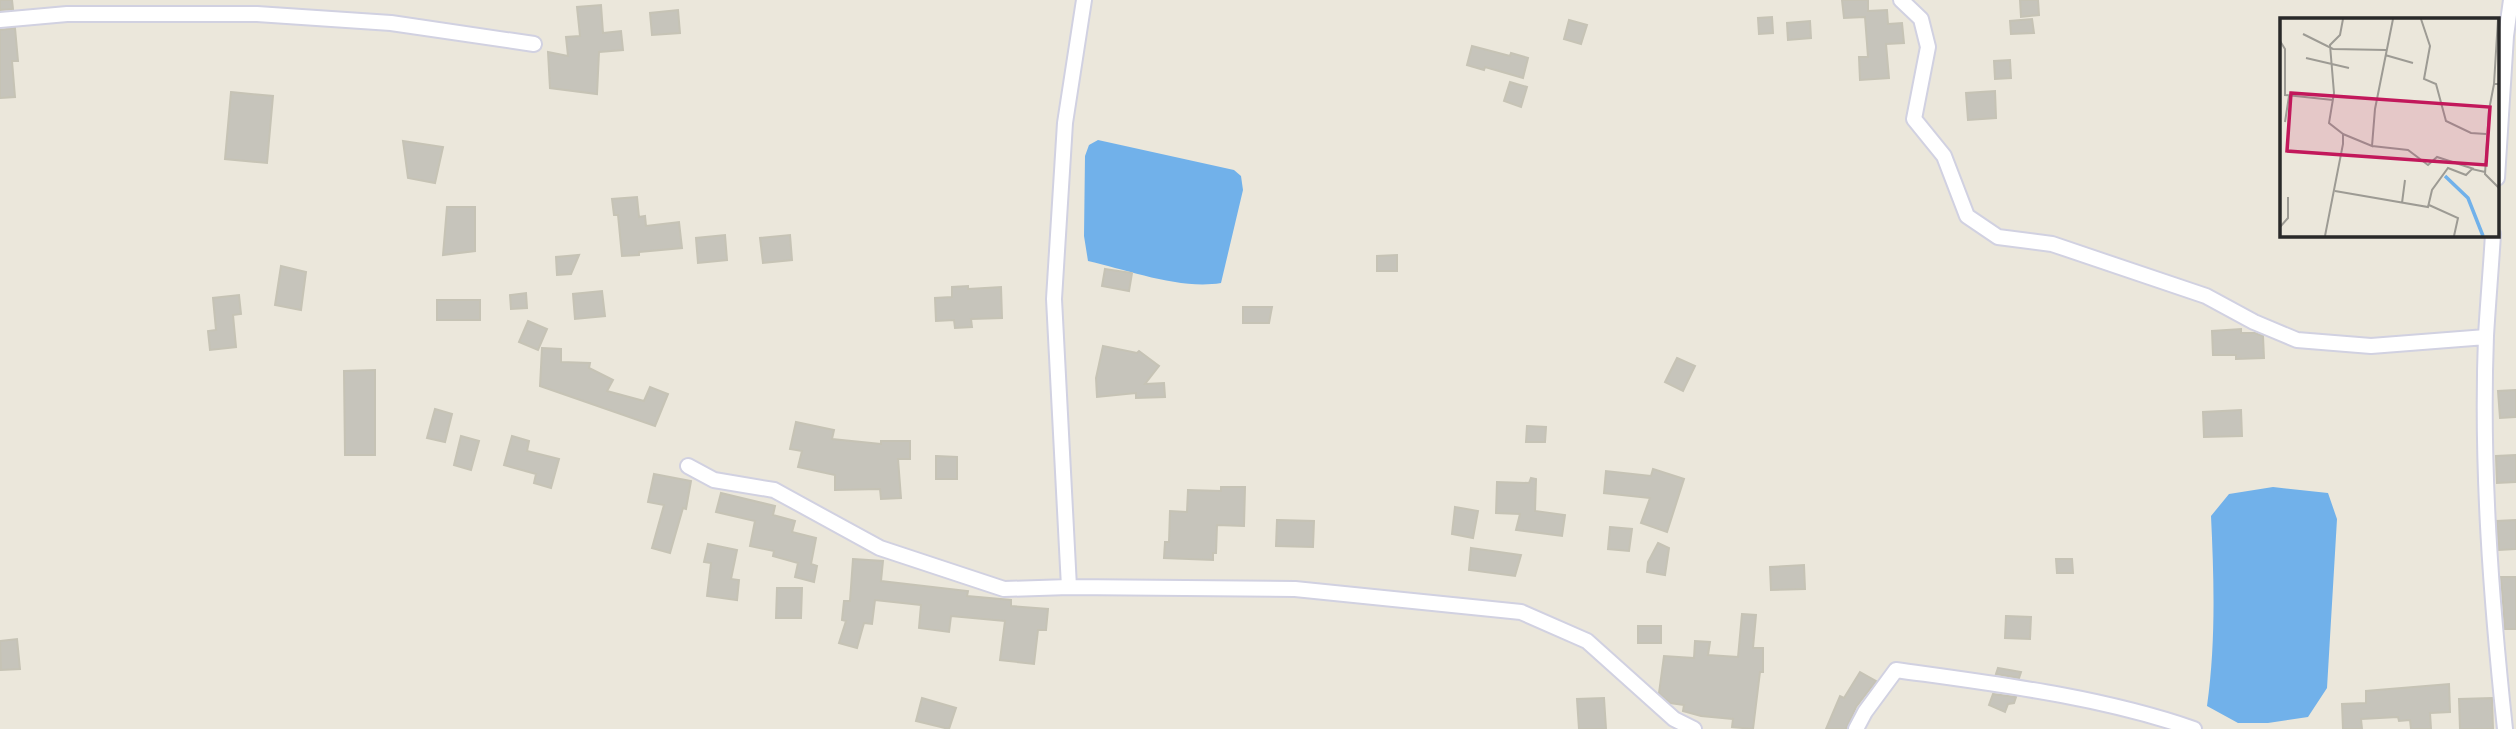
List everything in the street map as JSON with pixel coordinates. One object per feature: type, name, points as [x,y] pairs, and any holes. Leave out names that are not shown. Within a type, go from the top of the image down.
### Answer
[{"type":"street","points":[[1069,587],[1054,299],[1065,123],[1084,0]]},
{"type":"street","points":[[1901,0],[1921,19],[1928,47],[1914,119],[1944,156],[1967,216],[1998,237],[2052,244],[2206,296],[2254,322],[2297,340],[2371,346],[2486,337]]},
{"type":"street","points":[[2498,162],[2506,36],[2511,0]]},
{"type":"street","points":[[0,20],[67,14],[257,14],[391,23],[534,44]]},
{"type":"street","points":[[2493,236],[2486,337],[2487,464],[2493,616],[2505,729]]},
{"type":"street","points":[[688,466],[715,480],[774,490],[880,548],[1004,589],[1295,589],[1521,612],[1587,641],[1674,719],[1694,729]]},
{"type":"street","points":[[1856,729],[1896,670],[2000,684],[2148,713],[2194,729]]},
{"type":"water","points":[[1098,140],[1234,170],[1241,176],[1243,190],[1221,283],[1189,284],[1088,261],[1084,236],[1085,156],[1089,145]]},
{"type":"water","points":[[2273,487],[2328,493],[2337,519],[2327,688],[2308,717],[2268,723],[2238,723],[2207,706],[2213,635],[2211,516],[2229,494]]},
{"type":"building","points":[[0,0],[12,0],[13,9],[0,10]]},
{"type":"building","points":[[1842,0],[1868,0],[1868,11],[1887,10],[1888,24],[1902,23],[1904,43],[1886,44],[1889,78],[1860,80],[1859,57],[1868,57],[1865,17],[1844,18]]},
{"type":"building","points":[[2020,0],[2038,0],[2039,15],[2021,17]]},
{"type":"building","points":[[601,5],[603,33],[621,31],[623,50],[599,52],[597,94],[550,88],[548,52],[568,56],[566,37],[580,36],[577,7]]},
{"type":"building","points":[[678,10],[680,33],[652,35],[650,13]]},
{"type":"building","points":[[1772,17],[1773,33],[1759,34],[1758,18]]},
{"type":"building","points":[[2032,19],[2034,33],[2011,34],[2010,21]]},
{"type":"building","points":[[1569,20],[1587,25],[1581,44],[1564,39]]},
{"type":"building","points":[[1810,21],[1811,38],[1788,40],[1787,23]]},
{"type":"building","points":[[15,28],[18,61],[12,61],[15,97],[0,98],[0,30]]},
{"type":"building","points":[[1472,46],[1528,58],[1523,78],[1485,67],[1484,70],[1467,65]]},
{"type":"building","points":[[2010,60],[2011,78],[1995,79],[1994,61]]},
{"type":"building","points":[[1510,82],[1527,87],[1521,107],[1504,101]]},
{"type":"building","points":[[1995,91],[1996,118],[1968,120],[1966,93]]},
{"type":"building","points":[[231,92],[273,96],[267,163],[225,159]]},
{"type":"building","points":[[403,141],[443,147],[435,183],[408,178]]},
{"type":"building","points":[[637,197],[639,217],[645,216],[646,226],[679,222],[682,248],[622,256],[618,215],[614,215],[612,199]]},
{"type":"building","points":[[447,207],[475,207],[475,251],[443,255]]},
{"type":"building","points":[[725,235],[727,260],[698,263],[696,238]]},
{"type":"building","points":[[790,235],[792,260],[763,263],[760,238]]},
{"type":"building","points":[[579,255],[571,274],[557,275],[556,257]]},
{"type":"building","points":[[1397,255],[1397,271],[1377,271],[1377,256]]},
{"type":"building","points":[[281,266],[306,272],[301,310],[275,305]]},
{"type":"building","points":[[1105,269],[1132,273],[1129,291],[1102,286]]},
{"type":"building","points":[[968,286],[968,289],[1001,287],[1002,318],[971,319],[972,327],[955,328],[954,320],[936,321],[935,298],[952,297],[952,287]]},
{"type":"building","points":[[602,291],[605,316],[575,319],[573,294]]},
{"type":"building","points":[[526,293],[527,308],[511,309],[510,295]]},
{"type":"building","points":[[239,295],[241,314],[233,315],[236,347],[210,350],[208,331],[216,330],[213,298]]},
{"type":"building","points":[[437,300],[480,300],[480,320],[437,320]]},
{"type":"building","points":[[1243,307],[1272,307],[1269,323],[1243,323]]},
{"type":"building","points":[[528,321],[547,329],[538,350],[519,342]]},
{"type":"building","points":[[2241,329],[2241,333],[2263,336],[2264,358],[2236,359],[2236,355],[2213,355],[2212,331]]},
{"type":"building","points":[[1103,346],[1137,353],[1139,351],[1159,366],[1145,384],[1164,383],[1165,397],[1136,398],[1136,393],[1097,397],[1096,378]]},
{"type":"building","points":[[542,348],[561,349],[561,362],[590,363],[589,368],[613,380],[607,391],[644,401],[650,387],[668,394],[655,426],[540,386]]},
{"type":"building","points":[[1677,358],[1695,366],[1683,391],[1665,382]]},
{"type":"building","points":[[375,370],[375,455],[345,455],[344,371]]},
{"type":"building","points":[[2516,390],[2516,417],[2500,418],[2498,391]]},
{"type":"building","points":[[435,409],[452,414],[445,442],[427,438]]},
{"type":"building","points":[[2241,410],[2242,436],[2204,437],[2203,412]]},
{"type":"building","points":[[796,422],[834,430],[832,439],[881,444],[881,441],[910,441],[910,459],[898,459],[901,498],[881,499],[880,489],[835,490],[835,475],[798,467],[802,451],[790,449]]},
{"type":"building","points":[[1527,426],[1546,427],[1545,442],[1526,442]]},
{"type":"building","points":[[461,436],[479,441],[471,470],[454,465]]},
{"type":"building","points":[[512,436],[529,441],[527,451],[559,459],[551,488],[534,483],[536,474],[504,465]]},
{"type":"building","points":[[2516,455],[2516,482],[2497,483],[2496,456]]},
{"type":"building","points":[[936,456],[957,457],[957,479],[936,479]]},
{"type":"building","points":[[1653,469],[1684,479],[1667,532],[1641,523],[1650,498],[1604,493],[1606,471],[1651,476]]},
{"type":"building","points":[[654,474],[691,481],[686,509],[683,508],[670,553],[652,548],[664,505],[648,502]]},
{"type":"building","points":[[1531,478],[1536,479],[1535,511],[1565,515],[1562,536],[1516,530],[1520,514],[1496,513],[1497,482],[1529,483]]},
{"type":"building","points":[[1221,487],[1245,487],[1244,526],[1217,525],[1216,553],[1213,553],[1213,560],[1164,558],[1165,542],[1169,542],[1170,511],[1187,512],[1188,490],[1221,491]]},
{"type":"building","points":[[721,493],[775,506],[773,515],[795,521],[792,532],[816,538],[811,564],[817,566],[814,582],[795,577],[798,563],[773,556],[774,551],[750,546],[755,521],[716,512]]},
{"type":"building","points":[[1455,507],[1478,511],[1473,538],[1452,534]]},
{"type":"building","points":[[1277,520],[1314,521],[1313,547],[1276,546]]},
{"type":"building","points":[[2516,520],[2516,549],[2499,550],[2497,521]]},
{"type":"building","points":[[1610,527],[1632,529],[1629,551],[1608,549]]},
{"type":"building","points":[[1658,543],[1669,548],[1665,575],[1647,572],[1648,562]]},
{"type":"building","points":[[708,544],[737,550],[731,579],[739,580],[737,600],[707,596],[711,563],[704,562]]},
{"type":"building","points":[[1471,548],[1521,555],[1515,576],[1469,570]]},
{"type":"building","points":[[853,559],[883,561],[881,581],[968,591],[967,596],[1011,600],[1011,606],[1048,609],[1046,630],[1038,630],[1034,664],[1000,660],[1005,621],[951,616],[949,632],[919,628],[921,605],[875,600],[872,624],[864,623],[857,648],[839,643],[846,621],[842,620],[844,601],[850,601]]},
{"type":"building","points":[[2056,559],[2072,559],[2073,573],[2057,573]]},
{"type":"building","points":[[1804,565],[1805,589],[1771,590],[1770,567]]},
{"type":"building","points":[[2501,577],[2516,577],[2516,629],[2505,629]]},
{"type":"building","points":[[777,588],[802,588],[801,618],[776,618]]},
{"type":"building","points":[[1742,614],[1756,615],[1753,648],[1763,648],[1763,672],[1760,672],[1753,729],[1732,727],[1733,719],[1683,711],[1684,705],[1670,703],[1659,693],[1664,656],[1694,658],[1695,641],[1710,642],[1708,655],[1738,657]]},
{"type":"building","points":[[2006,616],[2031,617],[2030,639],[2005,638]]},
{"type":"building","points":[[1638,626],[1661,626],[1661,643],[1638,643]]},
{"type":"building","points":[[17,639],[20,669],[1,670],[0,641]]},
{"type":"building","points":[[1998,668],[2021,672],[2019,678],[1996,674]]},
{"type":"building","points":[[1860,672],[1876,681],[1856,707],[1846,729],[1826,729],[1840,696],[1844,698]]},
{"type":"building","points":[[2449,684],[2450,712],[2430,713],[2431,729],[2411,729],[2410,720],[2399,721],[2398,717],[2361,719],[2362,729],[2343,729],[2342,704],[2366,703],[2366,691]]},
{"type":"building","points":[[1993,694],[2016,697],[2014,703],[2008,704],[2005,712],[1989,705]]},
{"type":"building","points":[[922,698],[956,708],[949,729],[916,721]]},
{"type":"building","points":[[1604,698],[1606,729],[1579,729],[1577,699]]},
{"type":"building","points":[[2492,698],[2493,729],[2460,729],[2459,699]]}]
